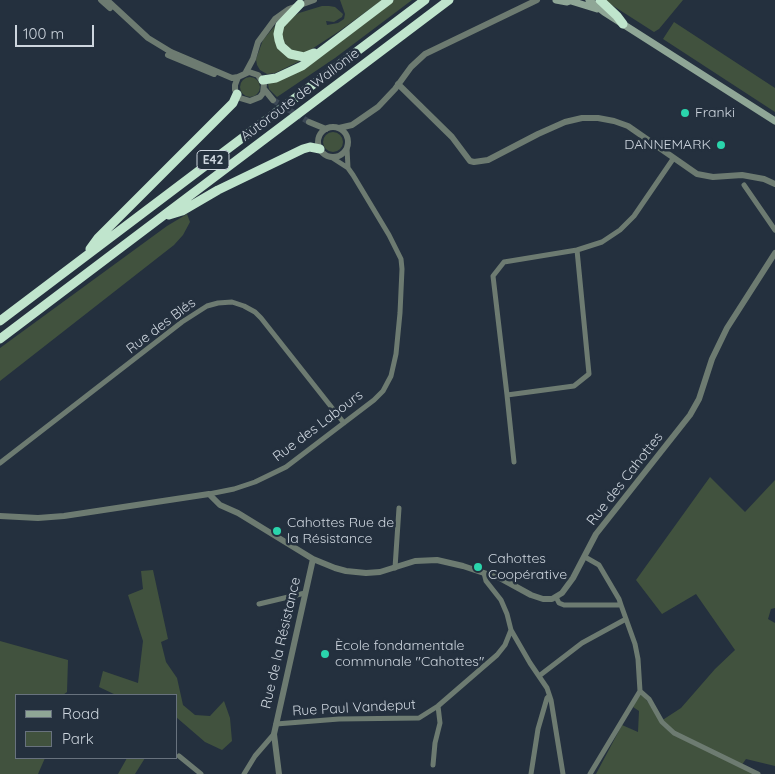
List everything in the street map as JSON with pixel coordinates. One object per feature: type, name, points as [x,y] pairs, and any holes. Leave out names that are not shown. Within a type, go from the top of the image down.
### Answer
[{"type":"highway","points":[[262,81],[276,78],[302,66],[389,0]]},
{"type":"highway","name":"Autoroute de Wallonie","points":[[0,321],[425,0]]},
{"type":"highway","name":"Autoroute de Wallonie","points":[[0,339],[449,0]]},
{"type":"highway","points":[[600,0],[618,16],[623,24]]},
{"type":"highway","points":[[300,4],[285,18],[278,28],[281,46],[290,54],[304,57],[324,49]]},
{"type":"highway","points":[[85,257],[98,238],[233,103],[236,90]]},
{"type":"highway","points":[[159,219],[182,211],[218,190],[303,149],[310,147],[320,149]]},
{"type":"main road","points":[[556,0],[586,4],[604,12]]},
{"type":"main road","points":[[589,0],[604,12],[775,121]]},
{"type":"street","points":[[101,0],[148,43],[169,55],[226,78],[245,100],[250,101],[260,97],[273,100],[262,81],[253,59]]},
{"type":"street","points":[[107,0],[148,38],[171,52],[232,78],[246,72],[253,59],[258,42],[268,26],[281,14],[300,4],[314,0]]},
{"type":"street","points":[[352,125],[347,148],[340,155],[326,156],[320,149],[319,135],[330,127],[339,128],[352,125],[378,107],[411,67],[425,54],[537,0]]},
{"type":"street","points":[[246,72],[252,72],[262,81]]},
{"type":"street","points":[[236,90],[238,77]]},
{"type":"street","points":[[260,97],[262,81]]},
{"type":"street","points":[[398,84],[452,137],[470,161],[488,160],[565,122],[582,118],[598,118],[628,126],[697,174],[713,177],[742,175],[764,179],[775,184]]},
{"type":"street","points":[[319,135],[311,124],[326,129]]},
{"type":"street","points":[[339,128],[348,139]]},
{"type":"street","name":"Rue des Labours","points":[[347,148],[348,168]]},
{"type":"street","name":"Rue des Labours","points":[[0,516],[38,518],[64,516],[234,489],[278,471],[301,457],[374,400],[386,387],[391,376],[396,354],[402,269],[401,259],[394,244],[348,168],[331,157]]},
{"type":"street","points":[[514,462],[493,276],[504,262],[577,250],[602,242],[620,230],[634,216],[673,159]]},
{"type":"street","points":[[744,185],[775,230]]},
{"type":"street","points":[[506,396],[574,386],[589,374],[577,250]]},
{"type":"street","name":"Rue des Cahottes","points":[[556,597],[562,594],[574,578],[596,534],[690,415],[699,400],[712,359],[727,328],[775,253]]},
{"type":"street","name":"Rue des Blés","points":[[0,463],[182,322],[207,306],[218,303],[232,302],[255,312],[344,423]]},
{"type":"street","points":[[209,494],[220,505],[238,513],[314,559],[346,571],[380,572],[415,561],[437,560],[500,578],[530,596],[543,599],[556,597],[558,602],[564,605],[621,605]]},
{"type":"street","points":[[395,568],[398,508]]},
{"type":"street","points":[[586,557],[599,565],[619,599],[638,659],[640,691],[590,774]]},
{"type":"street","name":"Rue de la Résistance","points":[[280,774],[274,734],[314,559]]},
{"type":"street","points":[[484,573],[486,582],[504,607],[511,630],[547,688],[563,774]]},
{"type":"street","points":[[259,604],[305,593]]},
{"type":"street","points":[[539,676],[582,643],[626,619]]},
{"type":"street","name":"Rue Paul Vandeput","points":[[276,724],[338,718],[420,718],[438,706],[497,655],[505,645],[511,630]]},
{"type":"street","points":[[640,691],[649,699],[668,729],[758,774]]},
{"type":"street","points":[[531,774],[538,729],[549,696]]},
{"type":"street","points":[[433,765],[435,743],[440,723],[438,706]]},
{"type":"street","points":[[244,774],[274,734]]},
{"type":"street","points":[[179,756],[202,774]]},
{"type":"green space","points":[[340,0],[382,0],[304,54],[291,51],[283,43],[281,31],[289,19],[299,13],[322,6],[329,6],[335,7],[343,14],[342,17],[334,22],[326,21],[327,25],[338,23],[344,19],[345,14]]},
{"type":"green space","points":[[394,0],[412,0],[335,58],[277,97],[269,89],[268,84],[329,48]]},
{"type":"green space","points":[[604,0],[683,0],[659,29],[654,32]]},
{"type":"green space","points":[[278,22],[275,36],[302,60],[275,73],[267,74],[260,70],[256,59],[263,40]]},
{"type":"green space","points":[[674,22],[775,88],[775,112],[663,39]]},
{"type":"green space","points":[[250,77],[257,80],[260,87],[257,94],[250,97],[243,94],[240,87],[243,80]]},
{"type":"green space","points":[[329,132],[337,132],[343,138],[343,146],[337,152],[329,152],[323,146],[323,138]]},
{"type":"green space","points":[[187,214],[190,222],[183,235],[174,245],[0,381],[0,348],[167,226]]},
{"type":"green space","points":[[710,477],[745,512],[775,480],[775,608],[771,609],[768,619],[775,623],[775,766],[746,759],[741,766],[758,774],[596,774],[622,725],[638,732],[639,711],[633,707],[639,695],[643,695],[661,721],[681,708],[715,669],[735,650],[696,594],[662,614],[636,580]]},
{"type":"green space","points":[[153,570],[168,639],[161,642],[166,662],[177,678],[183,705],[195,715],[210,716],[224,701],[230,718],[232,741],[222,750],[205,742],[178,719],[178,694],[114,694],[99,687],[103,671],[138,683],[143,641],[128,595],[143,589],[141,571]]},
{"type":"green space","points":[[0,641],[68,660],[67,692],[64,694],[15,694],[15,759],[45,759],[38,774],[0,774]]},
{"type":"green space","points":[[126,759],[144,759],[135,774],[118,774]]},
{"type":"tunnel","points":[[273,100],[309,122]]},
{"type":"place","name":"Franki","points":[[685,113]]},
{"type":"place","name":"DANNEMARK","points":[[721,145]]},
{"type":"place","name":"Cahottes Rue de la Résistance","points":[[277,531]]},
{"type":"place","name":"Cahottes Coopérative","points":[[478,567]]},
{"type":"place","name":"Ècole fondamentale communale \"Cahottes\"","points":[[325,654]]}]
